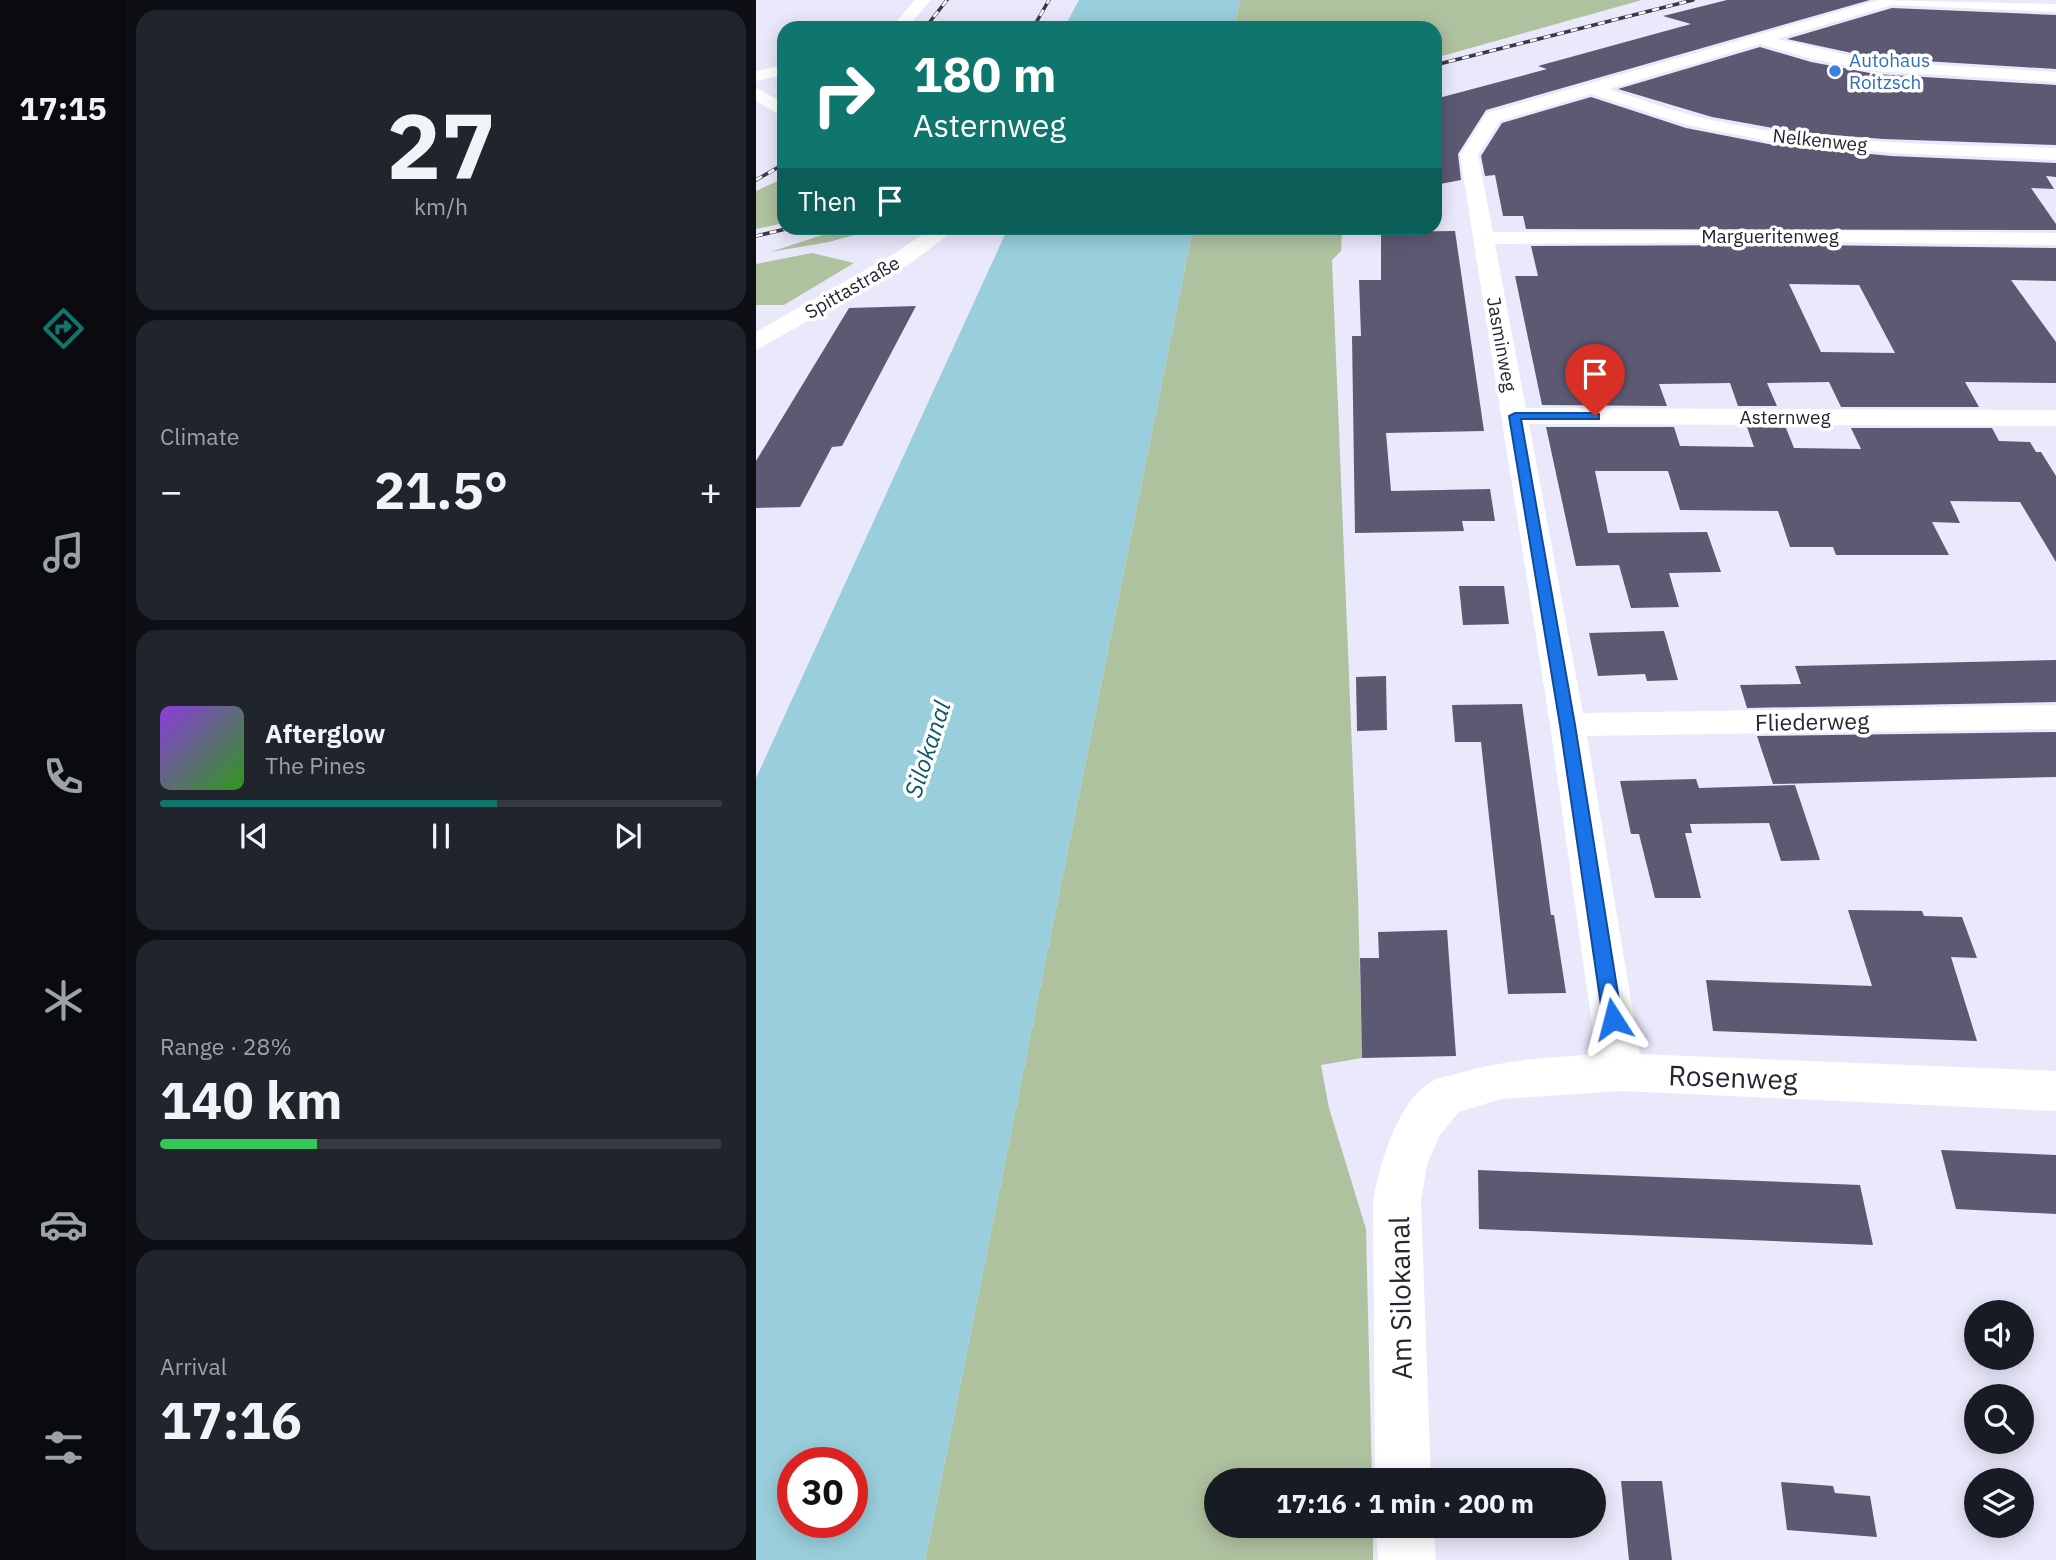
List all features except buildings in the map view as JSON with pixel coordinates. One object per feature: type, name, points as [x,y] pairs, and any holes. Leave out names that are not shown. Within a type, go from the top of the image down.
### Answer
[{"type":"street","points":[[904,21],[923,0]]},
{"type":"street","name":"Jasminweg","points":[[1621,1072],[1568,725],[1469,155],[1493,117],[1891,1],[1936,1]]},
{"type":"street","points":[[1936,1],[2056,8]]},
{"type":"street","points":[[1760,39],[1812,54],[1875,66],[2056,77]]},
{"type":"street","points":[[756,76],[777,72]]},
{"type":"street","name":"Nelkenweg","points":[[1590,88],[1662,113],[1744,132],[1844,143],[2056,155]]},
{"type":"street","points":[[756,93],[777,106]]},
{"type":"street","name":"Spittastraße","points":[[756,342],[902,258],[936,235]]},
{"type":"street","name":"Margueritenweg","points":[[1484,238],[1818,236],[2056,239]]},
{"type":"street","name":"Asternweg","points":[[1515,416],[2056,418]]},
{"type":"street","name":"Fliederweg","points":[[1568,725],[2056,717]]},
{"type":"street","name":"Rosenweg","points":[[1424,1121],[1444,1097],[1501,1080],[1621,1072],[2056,1091]]},
{"type":"street","name":"Am Silokanal","points":[[1403,1468],[1397,1201],[1403,1163],[1424,1121]]},
{"type":"street","points":[[1406,1538],[1407,1560]]},
{"type":"green space","points":[[1240,0],[1642,0],[1442,56],[1442,21],[1236,21]]},
{"type":"green space","points":[[777,181],[777,224],[756,229],[756,191]]},
{"type":"green space","points":[[822,235],[854,235],[829,242],[770,252]]},
{"type":"green space","points":[[1192,235],[1342,235],[1341,251],[1332,260],[1358,895],[1362,1058],[1321,1065],[1329,1108],[1366,1229],[1372,1468],[1204,1468],[1204,1538],[1373,1538],[1373,1560],[925,1560]]},
{"type":"green space","points":[[812,253],[854,263],[784,305],[756,305],[756,264]]},
{"type":"water","points":[[1079,0],[1240,0],[1236,21],[1068,21]]},
{"type":"water","name":"Silokanal","points":[[1005,235],[1192,235],[925,1560],[756,1560],[756,778]]},
{"type":"railway","points":[[930,21],[947,0]]},
{"type":"railway","points":[[1037,21],[1049,0]]},
{"type":"railway","points":[[1442,63],[1693,0]]},
{"type":"railway","points":[[756,180],[777,168]]},
{"type":"railway","points":[[756,236],[777,231]]},
{"type":"place","name":"Autohaus Roitzsch","points":[[1835,71]]},
{"type":"route","points":[[1595,416],[1515,416],[1568,725],[1613,1019]]}]
